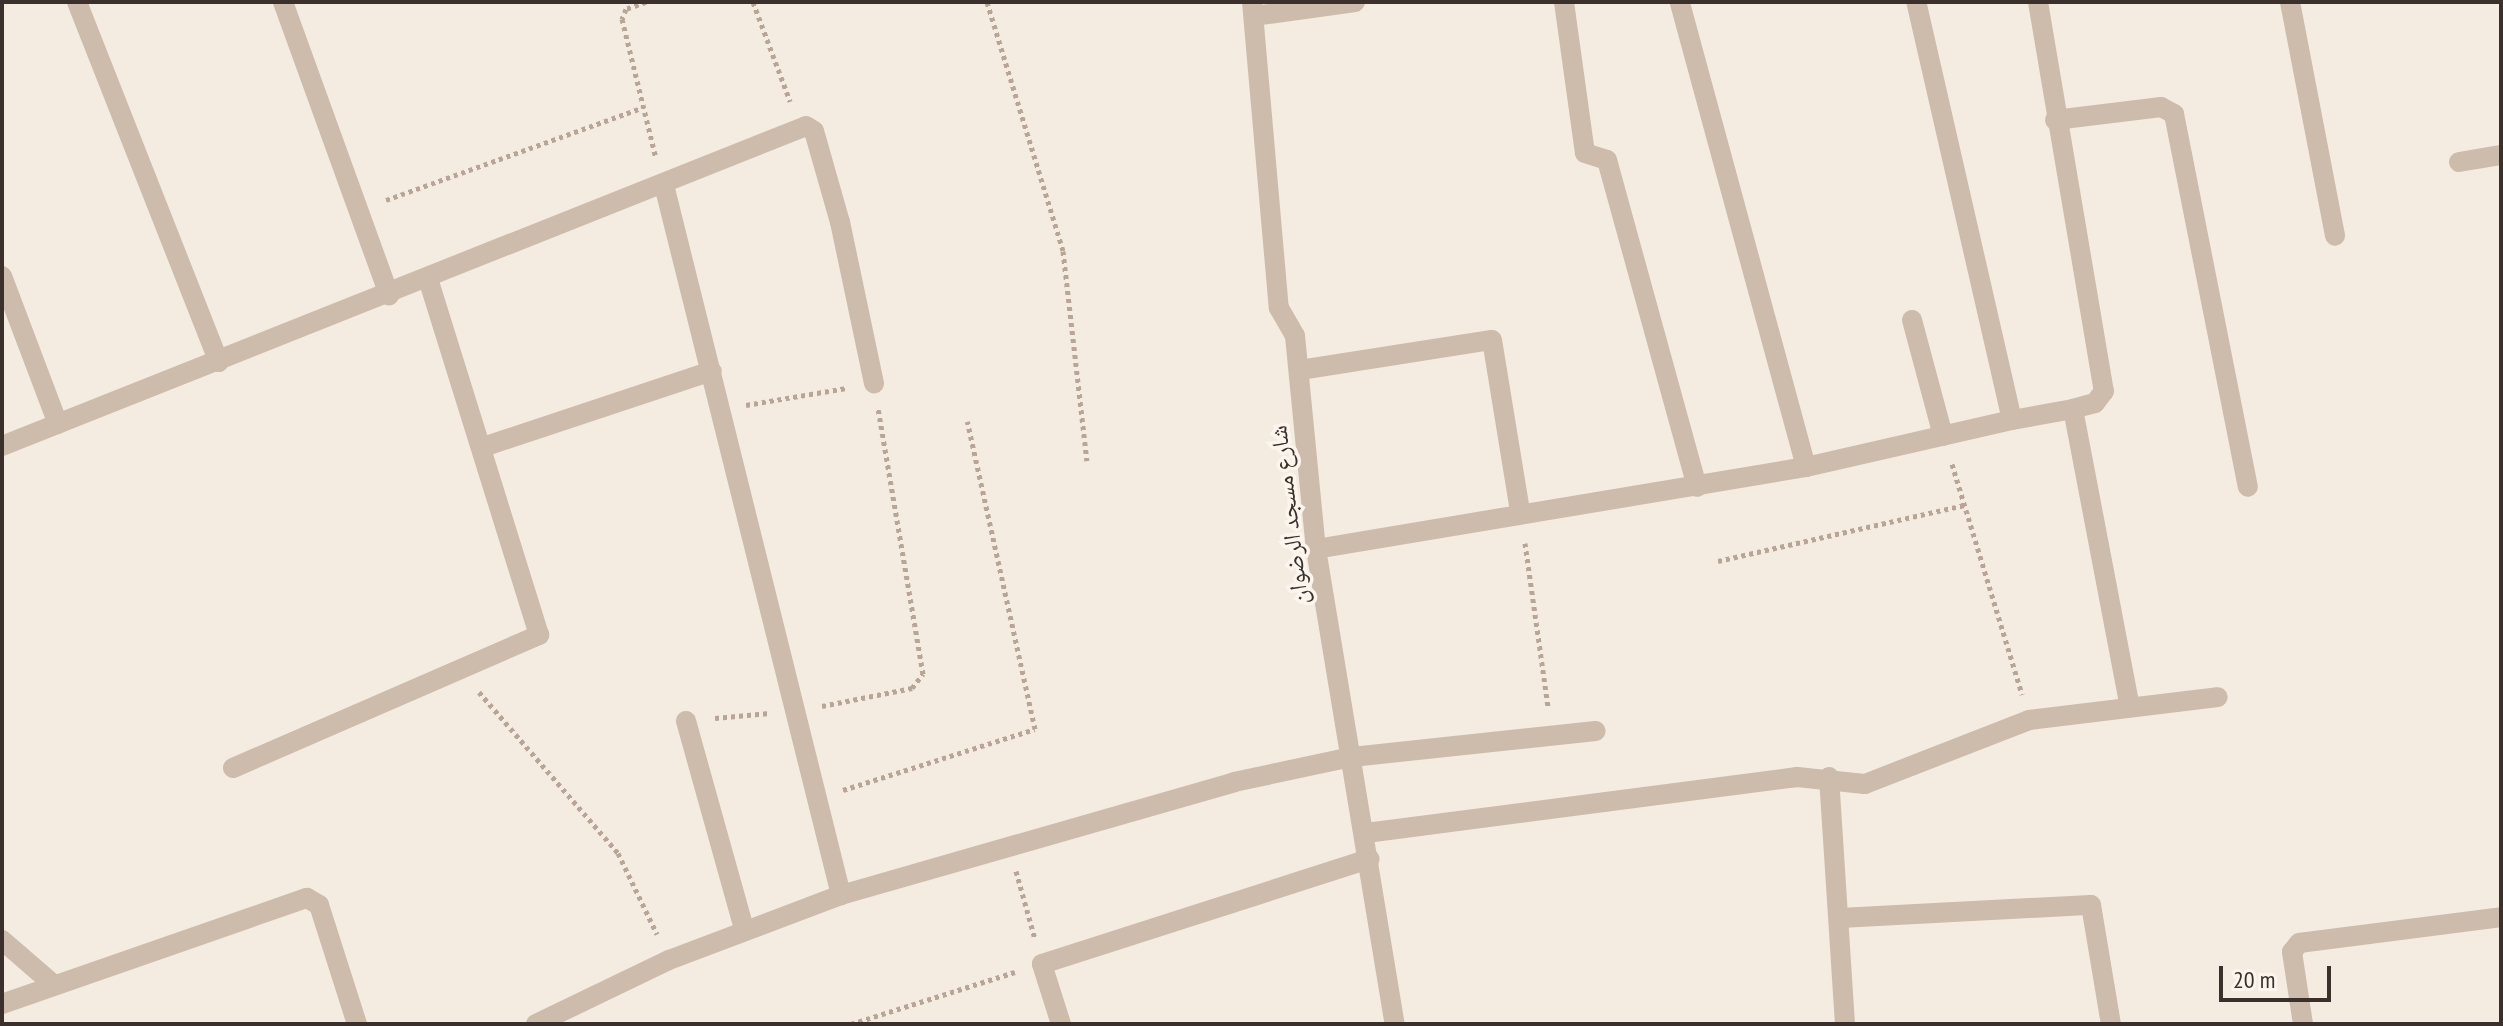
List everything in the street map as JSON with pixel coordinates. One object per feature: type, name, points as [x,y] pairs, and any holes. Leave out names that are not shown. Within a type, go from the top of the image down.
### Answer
[{"type":"street","points":[[77,2],[219,362]]},
{"type":"street","points":[[283,2],[389,295]]},
{"type":"street","points":[[1253,9],[1355,2]]},
{"type":"street","points":[[1564,2],[1585,153],[1607,160],[1697,487]]},
{"type":"street","points":[[1680,2],[1806,467]]},
{"type":"street","points":[[1916,2],[2012,420]]},
{"type":"street","points":[[1316,549],[1520,511],[1697,487],[1806,467],[2095,403],[2104,391],[2055,120],[2038,2]]},
{"type":"street","points":[[2290,2],[2335,236]]},
{"type":"street","name":"شارع مسجد الرضوان","points":[[1253,9],[1279,308],[1293,330],[1300,370],[1316,549],[1366,833],[1395,1024]]},
{"type":"street","points":[[2055,120],[2161,107],[2174,114],[2248,487]]},
{"type":"street","points":[[2,446],[429,281],[800,128],[815,135],[874,383]]},
{"type":"street","points":[[2459,162],[2501,155]]},
{"type":"street","points":[[664,185],[799,710],[841,895]]},
{"type":"street","points":[[2,276],[58,424]]},
{"type":"street","points":[[233,768],[463,674],[539,635],[429,281]]},
{"type":"street","points":[[1912,320],[1943,436]]},
{"type":"street","points":[[1300,370],[1492,340],[1520,511]]},
{"type":"street","points":[[483,447],[712,371]]},
{"type":"street","points":[[2073,409],[2130,707]]},
{"type":"street","points":[[1366,833],[1829,777],[1865,784],[2029,720],[2218,697]]},
{"type":"street","points":[[686,721],[744,929]]},
{"type":"street","points":[[536,1024],[669,960],[744,929],[841,895],[1009,847],[1352,757],[1596,731]]},
{"type":"street","points":[[1829,777],[1845,1024]]},
{"type":"street","points":[[1061,1024],[1042,964],[1370,859]]},
{"type":"street","points":[[2,1004],[307,898],[319,905],[357,1024]]},
{"type":"street","points":[[1840,918],[2091,905],[2111,1024]]},
{"type":"street","points":[[2303,1024],[2292,952],[2299,943],[2501,917]]},
{"type":"street","points":[[2,940],[54,985]]},
{"type":"path","points":[[646,2],[626,9],[622,19],[641,108],[664,185]]},
{"type":"path","points":[[753,2],[800,128]]},
{"type":"path","points":[[987,2],[1063,251],[1087,461]]},
{"type":"path","points":[[358,210],[641,108]]},
{"type":"path","points":[[686,721],[799,710],[912,688],[923,674],[874,383],[722,410]]},
{"type":"path","points":[[819,798],[1035,729],[967,421]]},
{"type":"path","points":[[1943,436],[2029,720]]},
{"type":"path","points":[[1718,561],[1965,505]]},
{"type":"path","points":[[1520,511],[1552,736]]},
{"type":"path","points":[[463,674],[618,853],[669,960]]},
{"type":"path","points":[[851,1024],[1042,964],[1009,847]]}]
